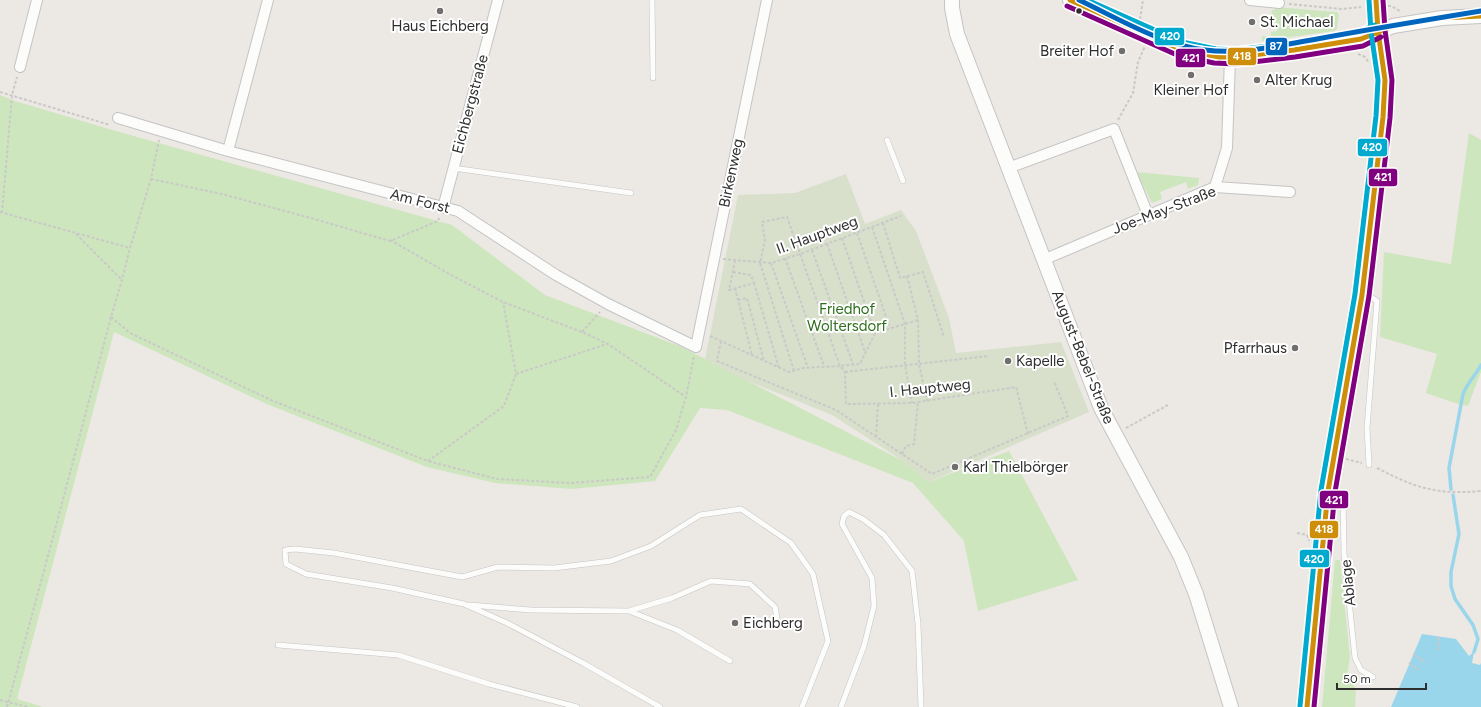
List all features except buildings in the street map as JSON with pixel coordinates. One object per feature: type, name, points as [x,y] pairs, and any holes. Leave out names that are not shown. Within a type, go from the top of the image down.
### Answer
[{"type":"street","points":[[20,68],[38,0]]},
{"type":"street","points":[[228,151],[268,0]]},
{"type":"street","name":"Eichbergstraße","points":[[443,208],[452,168],[498,0]]},
{"type":"street","name":"Birkenweg","points":[[696,347],[767,0]]},
{"type":"street","name":"August-Bebel-Straße","points":[[952,0],[957,34],[1101,408],[1181,557],[1196,594],[1231,707]]},
{"type":"street","points":[[1250,0],[1280,3]]},
{"type":"street","points":[[1307,707],[1328,491],[1362,295],[1377,177],[1384,104],[1384,69],[1378,31],[1376,0]]},
{"type":"street","points":[[1078,2],[1180,49],[1210,56],[1230,57],[1361,38],[1393,26],[1442,18],[1481,16]]},
{"type":"street","points":[[1215,187],[1227,148],[1230,57]]},
{"type":"street","name":"Am Forst","points":[[114,121],[161,131],[228,151],[458,211],[556,275],[608,304],[696,347]]},
{"type":"street","points":[[1008,168],[1114,128],[1148,215]]},
{"type":"street","name":"Joe-May-Straße","points":[[1043,260],[1215,187],[1290,192]]},
{"type":"lane","points":[[652,0],[652,78]]},
{"type":"lane","points":[[887,140],[903,181]]},
{"type":"lane","points":[[452,168],[631,192]]},
{"type":"lane","points":[[1362,295],[1371,297],[1377,301],[1367,428],[1369,465]]},
{"type":"lane","name":"Ablage","points":[[1328,491],[1336,493],[1343,499],[1344,553],[1355,658],[1361,670],[1373,677]]},
{"type":"lane","points":[[778,625],[775,607],[750,584],[711,581],[672,598],[629,612],[531,610],[464,604],[392,588],[306,574],[286,564],[285,550],[295,549],[334,553],[462,576],[498,567],[554,568],[611,561],[650,546],[700,515],[741,509],[791,543],[813,574],[828,641],[802,707]]},
{"type":"lane","points":[[841,707],[864,646],[874,606],[872,578],[842,524],[844,516],[849,512],[863,519],[884,535],[912,571],[918,624],[921,707]]},
{"type":"lane","points":[[464,604],[507,623],[583,663],[660,707]]},
{"type":"lane","points":[[629,612],[677,630],[730,661]]},
{"type":"lane","points":[[278,645],[398,655],[489,684],[577,707]]},
{"type":"path","points":[[1140,21],[1143,0]]},
{"type":"path","points":[[1280,3],[1342,9],[1361,7]]},
{"type":"path","points":[[1114,128],[1133,93],[1138,62],[1146,43]]},
{"type":"path","points":[[20,68],[12,95],[1,213],[130,248]]},
{"type":"path","points":[[0,92],[114,121]]},
{"type":"path","points":[[7,707],[111,317],[147,194],[161,131]]},
{"type":"path","points":[[151,179],[222,194],[390,240],[453,276],[503,302],[582,332],[608,344],[686,397]]},
{"type":"path","points":[[390,240],[438,221],[443,208]]},
{"type":"path","name":"II. Hauptweg","points":[[714,258],[771,263],[812,250],[901,216]]},
{"type":"path","points":[[794,370],[760,263],[765,240],[762,222],[787,217],[840,366],[845,372],[990,356]]},
{"type":"path","points":[[883,223],[900,278],[923,272],[944,337]]},
{"type":"path","points":[[872,227],[905,324],[905,365],[912,403]]},
{"type":"path","points":[[857,232],[890,328]]},
{"type":"path","points":[[75,234],[122,280]]},
{"type":"path","points":[[842,238],[875,333]]},
{"type":"path","points":[[827,244],[865,353]]},
{"type":"path","points":[[812,250],[853,364]]},
{"type":"path","points":[[786,258],[824,366]]},
{"type":"path","points":[[735,261],[729,290],[754,283]]},
{"type":"path","points":[[771,263],[808,368]]},
{"type":"path","points":[[733,272],[751,275],[779,368]]},
{"type":"path","points":[[907,276],[918,320],[919,364],[927,401]]},
{"type":"path","points":[[735,288],[752,355]]},
{"type":"path","points":[[738,300],[748,298],[764,360]]},
{"type":"path","points":[[428,461],[504,406],[516,374],[503,302]]},
{"type":"path","points":[[582,332],[608,304]]},
{"type":"path","points":[[111,317],[130,333],[273,401],[428,461],[497,479],[570,483],[650,477],[676,430],[686,397],[696,347]]},
{"type":"path","points":[[699,332],[789,372],[824,366],[860,364],[875,333],[918,320]]},
{"type":"path","points":[[721,341],[717,361],[836,410],[932,474],[1068,416],[1054,381]]},
{"type":"path","points":[[516,374],[608,344]]},
{"type":"path","name":"I. Hauptweg","points":[[845,372],[846,404],[912,403],[1016,387],[1028,434]]},
{"type":"path","points":[[902,454],[906,446],[914,444],[918,402]]},
{"type":"path","points":[[876,437],[878,404]]},
{"type":"path","points":[[1115,434],[1168,405]]},
{"type":"path","points":[[1342,458],[1359,462]]},
{"type":"path","points":[[1369,465],[1403,482],[1437,491],[1452,493],[1481,491]]},
{"type":"path","points":[[1297,533],[1307,535],[1310,539],[1309,545]]},
{"type":"path","points":[[1438,650],[1439,637]]},
{"type":"path","points":[[1413,654],[1426,663]]},
{"type":"path","points":[[1410,663],[1419,670]]},
{"type":"path","points":[[0,700],[28,707]]},
{"type":"green space","points":[[1275,7],[1337,12],[1339,15],[1337,29],[1334,31],[1262,41],[1262,36],[1271,37],[1271,32],[1277,31],[1278,24],[1273,21],[1273,16],[1271,16],[1272,10],[1275,10]]},
{"type":"green space","points":[[0,95],[15,101],[116,131],[452,225],[545,295],[682,347],[903,461],[929,482],[1009,451],[1078,580],[978,611],[964,541],[913,483],[727,410],[700,408],[655,481],[572,489],[495,483],[427,467],[269,405],[114,332],[17,699],[43,707],[0,707]]},
{"type":"green space","points":[[1469,133],[1481,140],[1481,372],[1468,406],[1426,393],[1437,354],[1380,337],[1384,252],[1451,264]]},
{"type":"green space","points":[[1136,172],[1199,178],[1198,185],[1188,189],[1186,182],[1160,192],[1162,199],[1152,203]]},
{"type":"green space","name":"Friedhof Woltersdorf","points":[[846,174],[865,224],[901,210],[916,231],[949,318],[956,353],[1061,342],[1089,412],[929,482],[903,461],[832,415],[738,377],[705,359],[738,195],[795,193]]},
{"type":"green space","points":[[1335,560],[1340,560],[1350,657],[1347,676],[1356,689],[1355,707],[1322,707]]},
{"type":"water","points":[[1422,634],[1456,639],[1469,656],[1474,652],[1472,663],[1480,665],[1481,663],[1481,707],[1391,707]]},
{"type":"waterway","points":[[1451,489],[1449,468],[1463,394],[1481,365]]},
{"type":"waterway","points":[[1453,495],[1459,534],[1451,572],[1451,586],[1455,599],[1473,625],[1478,639],[1474,652]]},
{"type":"transit line","name":"418","points":[[1070,0],[1180,49],[1219,57],[1236,57],[1294,50],[1361,39],[1393,26],[1442,18],[1481,16]]},
{"type":"transit line","name":"87","points":[[1079,0],[1156,37],[1188,47],[1219,51],[1261,49],[1481,11]]},
{"type":"transit line","name":"420","points":[[1087,0],[1182,42],[1216,49],[1236,50],[1293,43],[1359,32],[1375,25]]},
{"type":"transit line","name":"420","points":[[1300,706],[1321,490],[1355,294],[1376,116],[1378,80],[1371,32],[1369,0]]},
{"type":"transit line","name":"418","points":[[1307,707],[1328,491],[1362,295],[1383,117],[1385,80],[1378,31],[1376,0]]},
{"type":"transit line","name":"421","points":[[1314,707],[1335,492],[1369,296],[1390,118],[1392,80],[1385,30],[1383,0]]},
{"type":"transit line","name":"421","points":[[1067,6],[1177,55],[1214,63],[1236,64],[1295,57],[1363,46],[1381,37]]},
{"type":"place","name":"Haus Eichberg","points":[[440,11]]},
{"type":"place","name":"St. Michael","points":[[1252,22]]},
{"type":"place","name":"Breiter Hof","points":[[1122,51]]},
{"type":"place","name":"Kleiner Hof","points":[[1191,75]]},
{"type":"place","name":"Alter Krug","points":[[1257,80]]},
{"type":"place","name":"Pfarrhaus","points":[[1295,348]]},
{"type":"place","name":"Kapelle","points":[[1008,361]]},
{"type":"place","name":"Karl Thielbörger","points":[[955,467]]},
{"type":"place","name":"Eichberg","points":[[735,623]]}]
